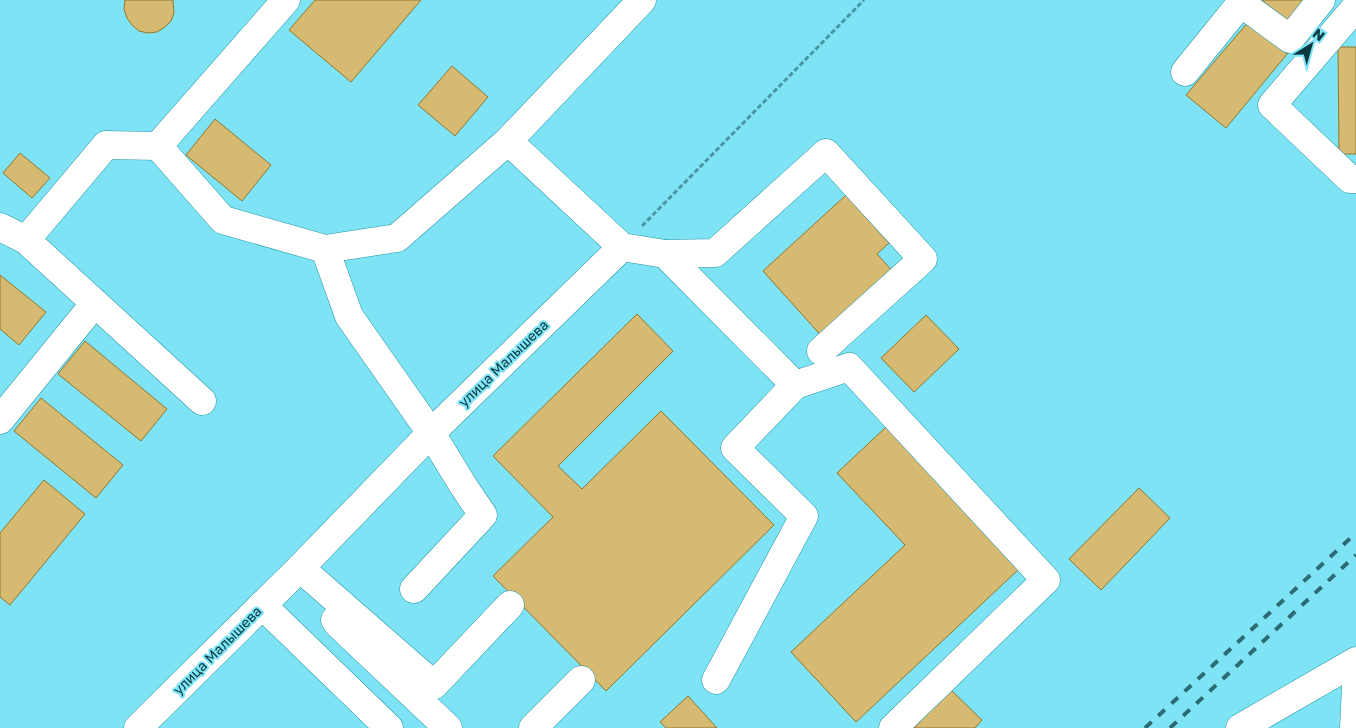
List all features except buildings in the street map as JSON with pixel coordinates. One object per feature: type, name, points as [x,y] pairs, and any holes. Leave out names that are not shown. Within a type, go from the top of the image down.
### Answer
[{"type":"lane","points":[[158,146],[286,0]]},
{"type":"lane","points":[[26,240],[106,145],[158,146],[223,220],[325,249],[397,238],[508,142],[642,0]]},
{"type":"lane","points":[[1185,72],[1241,3],[1290,38],[1321,0]]},
{"type":"lane","points":[[1356,7],[1272,105],[1350,179],[1356,179]]},
{"type":"lane","points":[[508,142],[622,246],[665,254],[715,253],[826,153],[923,259],[822,350]]},
{"type":"lane","points":[[0,227],[26,240],[202,401]]},
{"type":"lane","name":"улица Малышева","points":[[138,728],[262,605],[308,574],[431,433],[622,246]]},
{"type":"lane","points":[[325,249],[349,316],[431,433],[483,514],[414,589]]},
{"type":"lane","points":[[665,254],[795,385]]},
{"type":"lane","points":[[0,420],[95,303]]},
{"type":"lane","points":[[716,680],[804,516],[735,448],[795,385],[849,367],[1046,580],[893,728]]},
{"type":"lane","points":[[308,574],[434,684],[510,605]]},
{"type":"lane","points":[[308,574],[337,623],[448,728]]},
{"type":"lane","points":[[262,605],[389,728]]},
{"type":"lane","points":[[1240,728],[1356,661]]},
{"type":"lane","points":[[533,728],[581,680]]},
{"type":"lane","points":[[1354,728],[1356,687]]},
{"type":"path","points":[[622,246],[864,0]]},
{"type":"railway","points":[[1145,728],[1356,533]]},
{"type":"railway","points":[[1170,728],[1356,555]]}]
